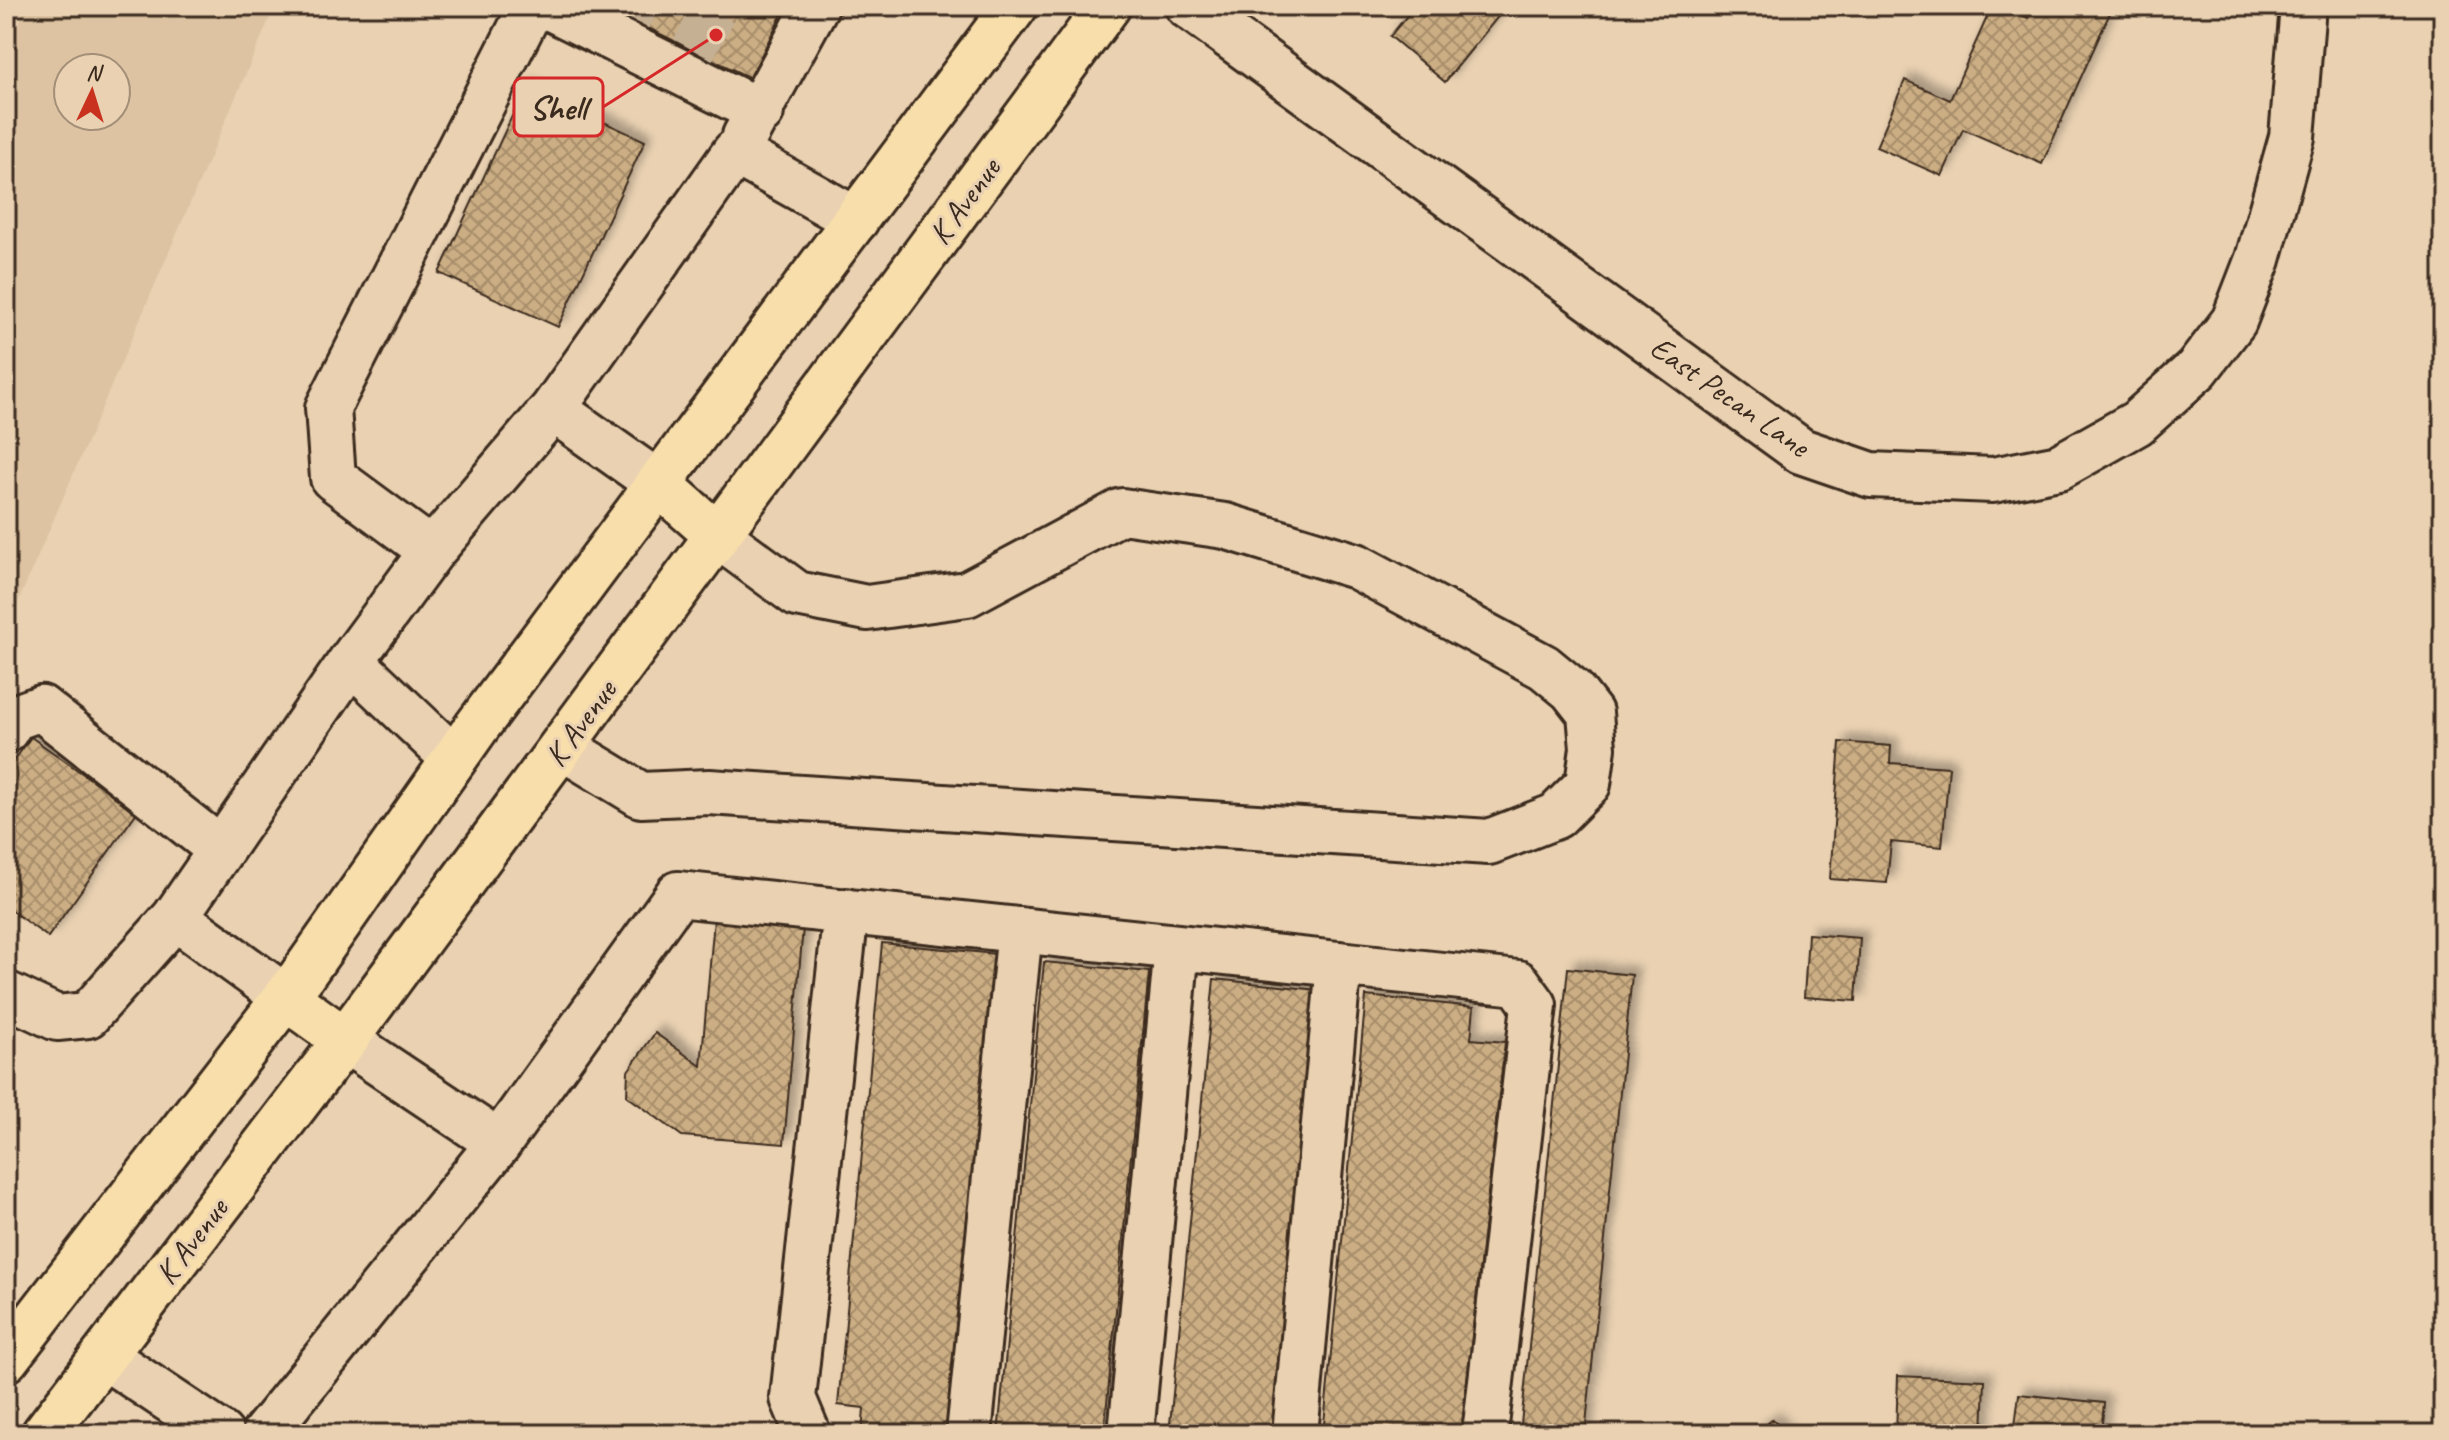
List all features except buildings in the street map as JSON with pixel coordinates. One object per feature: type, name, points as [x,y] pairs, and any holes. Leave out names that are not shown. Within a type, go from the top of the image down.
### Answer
[{"type":"main road","points":[[6,1359],[285,997],[454,759],[1015,6]]},
{"type":"main road","name":"K Avenue","points":[[44,1434],[345,1040],[1108,6]]},
{"type":"main road","points":[[659,484],[717,535]]},
{"type":"main road","points":[[285,997],[345,1040]]},
{"type":"street","points":[[432,551],[333,478],[328,408],[532,6]]},
{"type":"street","points":[[547,6],[623,30],[688,61],[761,112]]},
{"type":"street","points":[[6,994],[57,1018],[88,1015],[175,917],[351,661],[432,551],[553,409],[735,152],[761,112],[816,6]]},
{"type":"street","name":"East Pecan Lane","points":[[1188,6],[1801,451],[1871,475],[1973,482],[2059,467],[2137,423],[2197,369],[2234,321],[2258,259],[2292,137],[2303,6]]},
{"type":"street","points":[[735,152],[856,220]]},
{"type":"street","points":[[553,409],[659,484]]},
{"type":"street","points":[[562,747],[641,795],[709,792],[1489,842],[1556,816],[1588,784],[1593,748],[1590,713],[1572,690],[1544,667],[1356,566],[1225,526],[1122,511],[967,594],[867,608],[797,594],[717,535]]},
{"type":"street","points":[[351,661],[454,759]]},
{"type":"street","points":[[6,730],[13,718],[41,708],[221,850]]},
{"type":"street","points":[[264,1434],[499,1143],[678,894],[1518,983],[1534,1005],[1485,1434]]},
{"type":"street","points":[[808,1434],[793,1398],[846,911]]},
{"type":"street","points":[[175,917],[285,997]]},
{"type":"street","points":[[969,1434],[1020,930]]},
{"type":"street","points":[[1131,1434],[1177,947]]},
{"type":"street","points":[[1295,1434],[1339,964]]},
{"type":"street","points":[[345,1040],[499,1143]]},
{"type":"street","points":[[104,1356],[221,1434]]},
{"type":"shaded area","points":[[26,6],[275,6],[6,630],[6,54]]},
{"type":"tunnel","points":[[629,19],[636,6]]},
{"type":"tunnel","points":[[693,50],[717,6]]},
{"type":"place","name":"Shell","points":[[716,35]]}]
